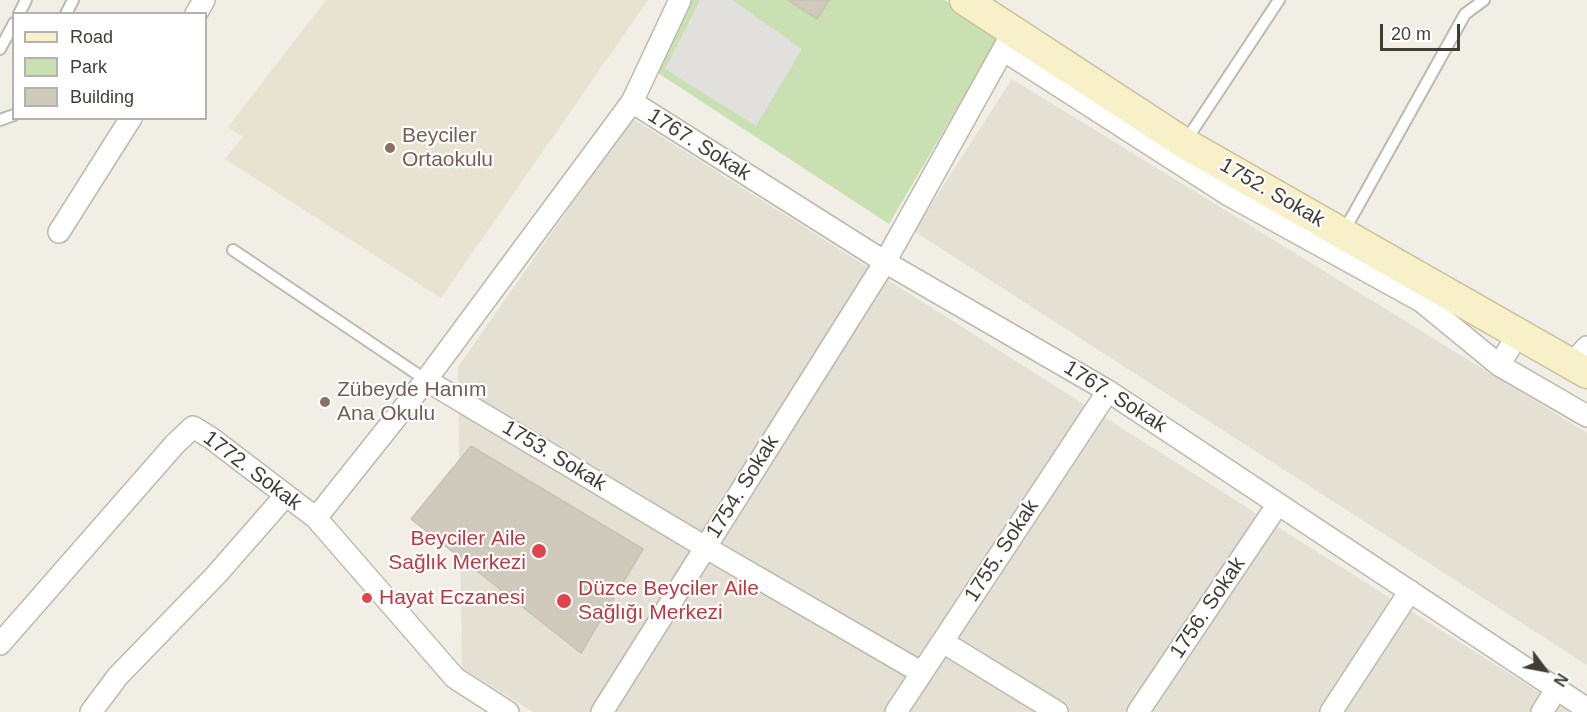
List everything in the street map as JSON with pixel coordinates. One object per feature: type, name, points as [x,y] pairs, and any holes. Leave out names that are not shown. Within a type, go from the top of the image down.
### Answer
[{"type":"street","points":[[426,380],[632,102],[680,0]]},
{"type":"street","name":"1752. Sokak","points":[[964,0],[1008,41],[1343,233],[1426,292],[1582,361]]},
{"type":"street","points":[[1008,41],[1227,194],[1426,292],[1499,365],[1587,416]]},
{"type":"street","name":"1754. Sokak","points":[[602,712],[885,262],[1008,41]]},
{"type":"street","name":"1767. Sokak","points":[[632,102],[885,262],[1108,391],[1587,709]]},
{"type":"street","points":[[58,232],[130,120]]},
{"type":"street","points":[[1499,365],[1519,333]]},
{"type":"street","name":"1772. Sokak","points":[[0,644],[175,444],[193,427],[211,438],[316,518],[426,380]]},
{"type":"street","name":"1753. Sokak","points":[[426,380],[705,547],[922,673]]},
{"type":"street","name":"1755. Sokak","points":[[896,712],[1108,391]]},
{"type":"street","points":[[91,712],[118,676],[216,575],[286,495]]},
{"type":"street","name":"1756. Sokak","points":[[1138,712],[1278,504]]},
{"type":"street","points":[[316,518],[455,678],[508,712]]},
{"type":"street","points":[[1331,712],[1410,591]]},
{"type":"street","points":[[943,642],[1057,712]]},
{"type":"street","points":[[1542,712],[1557,688]]},
{"type":"lane","points":[[1184,142],[1279,0]]},
{"type":"lane","points":[[1343,233],[1465,14],[1484,0]]},
{"type":"lane","points":[[0,48],[12,27]]},
{"type":"lane","points":[[233,250],[426,380]]},
{"type":"shaded area","name":"Beyciler Ortaokulu","points":[[326,0],[648,0],[441,298],[225,159],[243,137],[228,127]]},
{"type":"shaded area","points":[[700,0],[732,0],[802,49],[756,126],[665,69]]},
{"type":"shaded area","points":[[1012,79],[1587,433],[1587,665],[914,231]]},
{"type":"shaded area","points":[[632,118],[1570,712],[533,712],[462,668],[458,367]]},
{"type":"green space","points":[[692,0],[944,0],[1001,33],[889,224],[658,73]]},
{"type":"building","points":[[788,0],[829,0],[817,19]]},
{"type":"building","name":"Düzce Beyciler Aile Sağlığı Merkezi","points":[[471,446],[643,549],[581,653],[411,519]]},
{"type":"place","name":"Beyciler Ortaokulu","points":[[390,148]]},
{"type":"place","name":"Zübeyde Hanım Ana Okulu","points":[[325,402]]},
{"type":"place","name":"Beyciler Aile Sağlık Merkezi","points":[[539,551]]},
{"type":"place","name":"Hayat Eczanesi","points":[[367,598]]},
{"type":"place","name":"Düzce Beyciler Aile Sağlığı Merkezi","points":[[564,601]]}]
